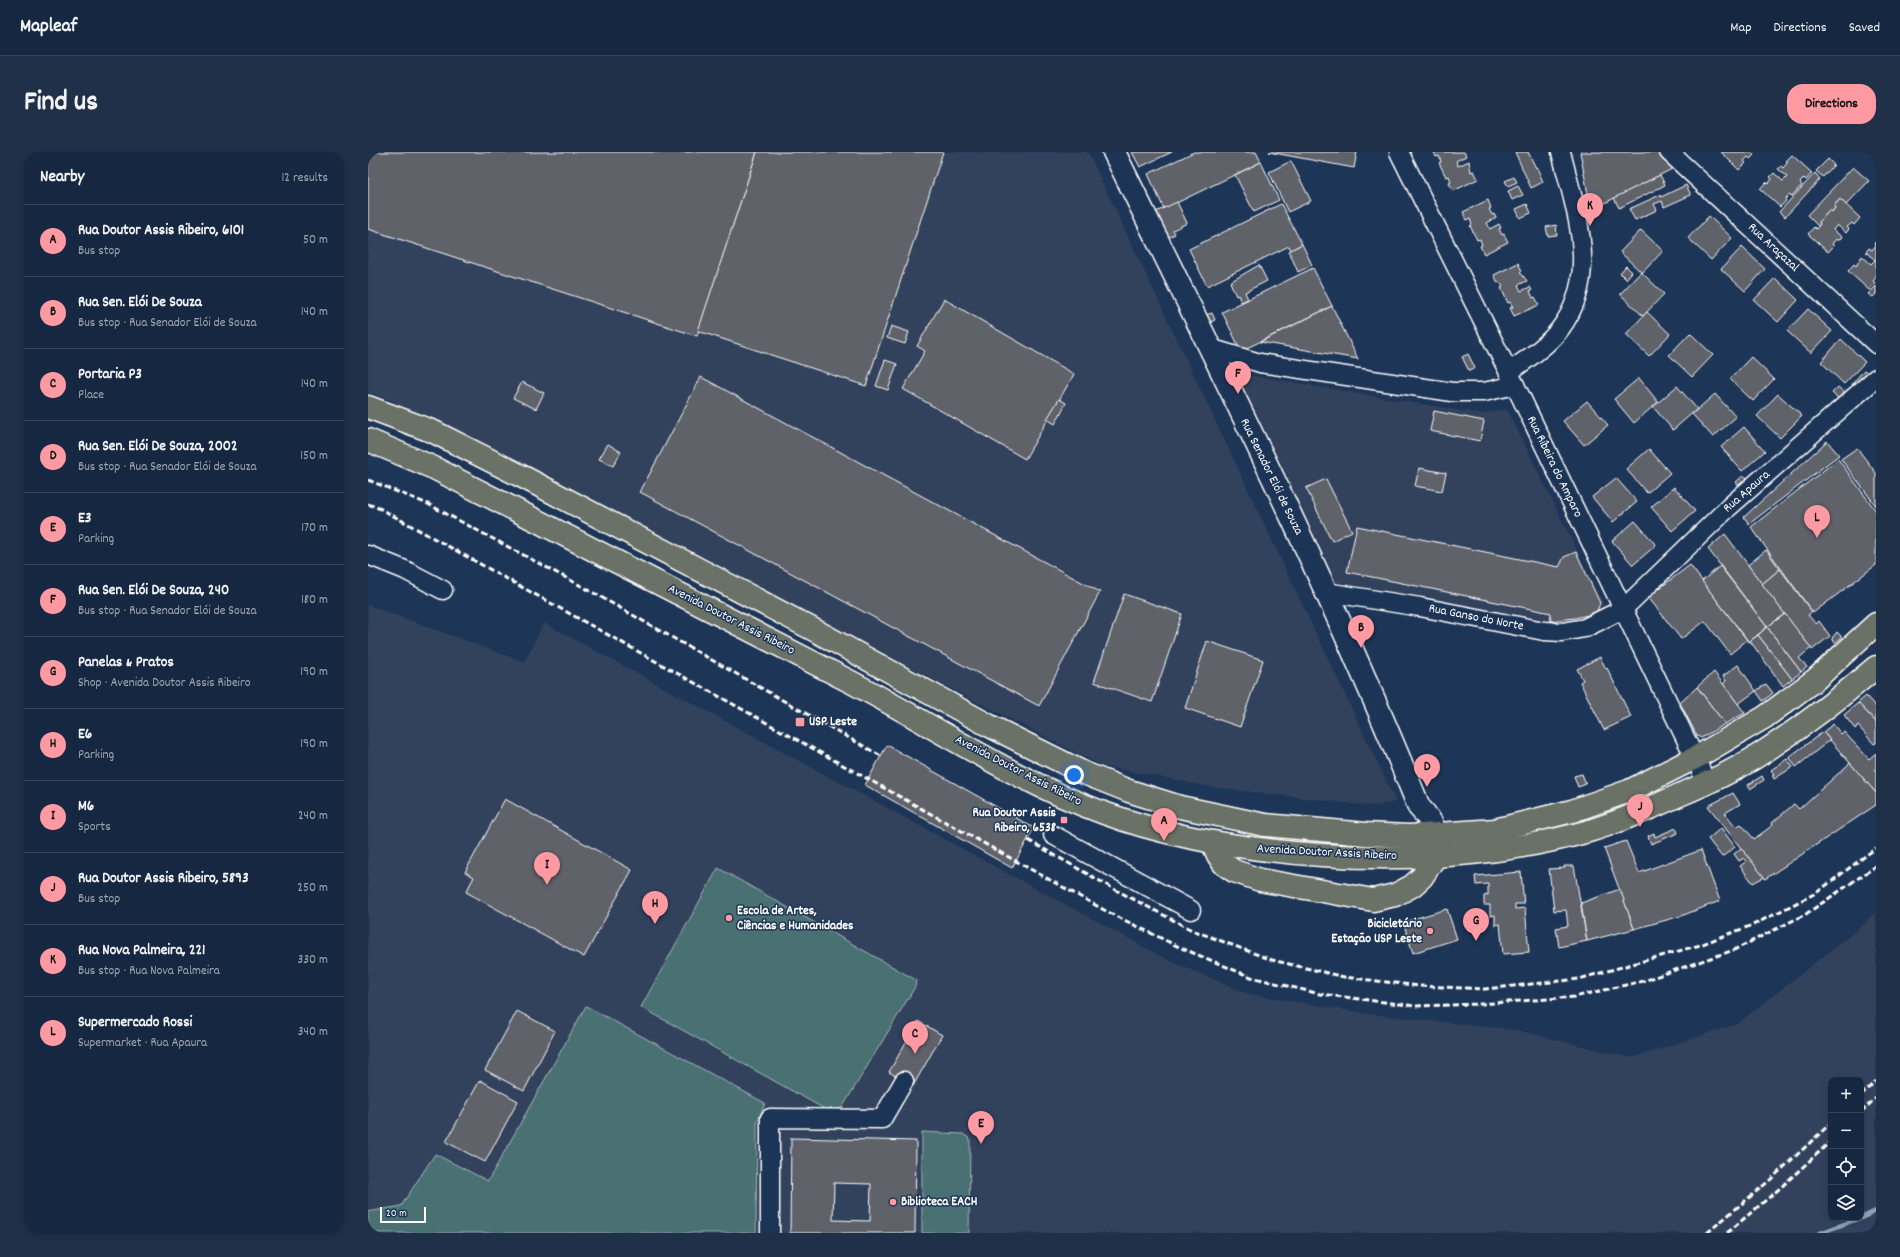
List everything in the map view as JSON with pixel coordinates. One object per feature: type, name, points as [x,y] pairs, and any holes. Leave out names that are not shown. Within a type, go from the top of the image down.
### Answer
[{"type":"main road","name":"Rua Senador Elói de Souza","points":[[1114,152],[1210,348],[1326,592],[1383,718],[1419,807],[1428,816],[1436,834],[1435,857]]},
{"type":"main road","name":"Avenida Doutor Assis Ribeiro","points":[[368,407],[434,432],[521,476],[816,631],[988,725],[1084,773],[1129,791],[1180,807],[1243,821],[1307,829],[1409,836],[1495,830],[1572,811],[1629,791],[1696,757],[1765,718],[1816,679],[1876,624]]},
{"type":"main road","name":"Avenida Doutor Assis Ribeiro","points":[[368,440],[434,468],[857,685],[1000,765],[1052,791],[1107,814],[1213,844],[1291,853],[1334,856],[1435,857],[1485,853],[1572,835],[1594,829],[1660,804],[1708,782],[1759,755],[1838,699],[1876,667]]},
{"type":"main road","points":[[1409,836],[1419,807]]},
{"type":"main road","points":[[1243,821],[1226,829],[1220,834],[1213,844],[1221,860],[1234,871],[1260,880],[1373,900],[1396,895],[1412,886],[1422,877],[1435,857]]},
{"type":"street","name":"Rua Ríbeira do Amparo","points":[[1399,152],[1512,378],[1622,609],[1708,782]]},
{"type":"street","points":[[1210,348],[1260,363],[1452,392],[1484,392],[1512,378],[1560,329],[1573,309],[1579,293],[1583,256],[1578,221],[1561,152]]},
{"type":"street","name":"Rua Araçazal","points":[[1669,152],[1876,344]]},
{"type":"street","points":[[1222,374],[1260,363]]},
{"type":"street","name":"Rua Apaura","points":[[1622,609],[1728,507],[1876,378]]},
{"type":"street","points":[[368,555],[405,570],[443,590]]},
{"type":"street","name":"Rua Ganso do Norte","points":[[1326,592],[1399,603],[1552,632],[1585,628],[1622,609]]},
{"type":"street","points":[[1052,835],[1191,910]]},
{"type":"street","points":[[770,1233],[770,1118],[882,1119],[904,1081]]},
{"type":"shaded area","points":[[368,152],[1088,152],[1396,802],[1373,806],[1217,788],[1102,766],[390,400],[368,393]]},
{"type":"shaded area","points":[[1248,375],[1481,414],[1507,409],[1604,605],[1601,613],[1584,620],[1564,624],[1546,624],[1331,581],[1241,386]]},
{"type":"shaded area","name":"Escola de Artes, Ciências e Humanidades","points":[[368,605],[524,662],[544,623],[1172,962],[1249,994],[1369,1014],[1516,1030],[1632,1058],[1737,1024],[1863,925],[1876,911],[1876,1233],[368,1233]]},
{"type":"green space","points":[[718,868],[916,980],[915,987],[842,1108],[830,1112],[641,1007]]},
{"type":"green space","points":[[586,1006],[765,1103],[757,1123],[756,1233],[368,1233],[368,1212],[401,1206],[435,1154],[488,1181]]},
{"type":"green space","points":[[922,1132],[963,1134],[970,1139],[969,1233],[922,1233]]},
{"type":"building","points":[[368,152],[757,152],[697,336],[368,229]]},
{"type":"building","points":[[757,152],[943,152],[866,386],[698,331]]},
{"type":"building","points":[[1132,152],[1172,152],[1140,167]]},
{"type":"building","points":[[1194,152],[1256,152],[1261,162],[1164,209],[1148,174]]},
{"type":"building","points":[[1269,152],[1357,152],[1354,168]]},
{"type":"building","points":[[1434,152],[1464,152],[1466,156],[1456,161],[1458,166],[1469,161],[1471,172],[1474,171],[1478,179],[1453,191],[1449,183],[1451,182],[1449,176],[1446,177],[1439,163],[1441,162],[1439,156],[1436,157]]},
{"type":"building","points":[[1515,152],[1528,152],[1536,168],[1537,167],[1543,182],[1531,188]]},
{"type":"building","points":[[1580,152],[1657,152],[1674,168],[1591,210]]},
{"type":"building","points":[[1721,152],[1751,152],[1754,155],[1750,159],[1748,157],[1744,161],[1746,163],[1739,170]]},
{"type":"building","points":[[1792,155],[1812,173],[1806,180],[1804,178],[1800,183],[1802,185],[1791,197],[1789,195],[1785,199],[1786,201],[1780,207],[1760,189],[1766,182],[1768,184],[1772,179],[1770,177],[1774,173],[1783,181],[1787,177],[1778,169],[1781,166],[1783,168],[1788,162],[1786,161]]},
{"type":"building","points":[[1828,159],[1834,165],[1823,177],[1816,171]]},
{"type":"building","points":[[1291,161],[1311,201],[1288,212],[1269,172]]},
{"type":"building","points":[[1261,162],[1279,200],[1254,212],[1235,175]]},
{"type":"building","points":[[1853,167],[1869,181],[1846,205],[1840,199],[1834,206],[1835,208],[1832,212],[1830,210],[1819,222],[1820,224],[1818,226],[1807,215]]},
{"type":"building","points":[[1815,173],[1820,179],[1785,217],[1779,212]]},
{"type":"building","points":[[1660,175],[1665,185],[1619,208],[1614,198]]},
{"type":"building","points":[[1514,177],[1517,182],[1508,186],[1505,181]]},
{"type":"building","points":[[1686,185],[1691,195],[1664,207],[1662,201],[1654,204],[1657,210],[1635,220],[1629,209],[1660,195],[1661,197]]},
{"type":"building","points":[[1518,186],[1523,195],[1512,200],[1508,191]]},
{"type":"building","points":[[1840,199],[1860,218],[1854,225],[1852,223],[1847,227],[1849,229],[1846,233],[1837,225],[1833,230],[1842,237],[1838,241],[1836,239],[1832,244],[1834,246],[1828,252],[1808,234],[1814,227],[1816,229],[1820,224],[1819,222],[1830,210],[1832,212],[1835,208],[1834,206]]},
{"type":"building","points":[[1488,200],[1491,208],[1489,209],[1492,215],[1494,214],[1496,218],[1487,223],[1490,229],[1499,224],[1501,228],[1499,229],[1502,235],[1504,234],[1508,242],[1484,254],[1480,246],[1482,245],[1480,239],[1477,240],[1470,226],[1472,225],[1470,219],[1467,220],[1463,212]]},
{"type":"building","points":[[1177,202],[1187,223],[1173,230],[1175,234],[1169,237],[1156,212]]},
{"type":"building","points":[[1281,204],[1302,244],[1291,250],[1289,246],[1207,286],[1189,249]]},
{"type":"building","points":[[1527,204],[1531,213],[1520,218],[1516,209]]},
{"type":"building","points":[[1709,216],[1732,238],[1711,260],[1688,238]]},
{"type":"building","points":[[1556,225],[1557,235],[1548,236],[1546,227]]},
{"type":"building","points":[[1641,230],[1663,251],[1642,273],[1620,252]]},
{"type":"building","points":[[1302,244],[1312,265],[1298,272],[1289,251]]},
{"type":"building","points":[[1876,245],[1876,278],[1873,281],[1875,283],[1869,290],[1848,271],[1854,264],[1856,266],[1862,256],[1871,264],[1875,260],[1866,252],[1869,248],[1872,250]]},
{"type":"building","points":[[1742,247],[1765,269],[1745,291],[1721,269]]},
{"type":"building","points":[[1518,263],[1522,271],[1520,272],[1527,281],[1518,285],[1521,291],[1530,287],[1533,298],[1535,297],[1539,305],[1514,316],[1510,308],[1513,307],[1510,302],[1508,303],[1501,288],[1503,287],[1500,282],[1498,283],[1494,275]]},
{"type":"building","points":[[1259,265],[1267,281],[1245,292],[1248,299],[1241,302],[1238,295],[1236,296],[1230,282]]},
{"type":"building","points":[[1626,266],[1632,272],[1626,279],[1620,273]]},
{"type":"building","points":[[1313,268],[1332,306],[1241,351],[1222,312]]},
{"type":"building","points":[[1641,272],[1664,294],[1643,316],[1620,294]]},
{"type":"building","points":[[1775,278],[1798,300],[1778,322],[1754,300]]},
{"type":"building","points":[[1876,286],[1876,294],[1873,297],[1868,294]]},
{"type":"building","points":[[944,299],[1074,374],[1025,459],[903,389],[925,351],[917,346]]},
{"type":"building","points":[[1332,306],[1358,359],[1260,342]]},
{"type":"building","points":[[1808,309],[1832,331],[1811,353],[1787,331]]},
{"type":"building","points":[[1647,312],[1670,334],[1649,356],[1626,334]]},
{"type":"building","points":[[1212,313],[1215,320],[1206,324],[1206,315]]},
{"type":"building","points":[[891,326],[909,332],[905,344],[887,338]]},
{"type":"building","points":[[1690,333],[1713,355],[1692,377],[1669,355]]},
{"type":"building","points":[[1841,339],[1865,362],[1844,384],[1821,362]]},
{"type":"building","points":[[1468,354],[1475,368],[1469,371],[1462,357]]},
{"type":"building","points":[[1751,357],[1774,379],[1753,401],[1730,379]]},
{"type":"building","points":[[885,360],[897,364],[888,390],[876,386]]},
{"type":"building","points":[[1864,370],[1869,374],[1856,388],[1852,384]]},
{"type":"building","points":[[701,377],[1100,592],[1039,706],[640,492]]},
{"type":"building","points":[[1639,378],[1658,402],[1634,423],[1614,399]]},
{"type":"building","points":[[522,382],[544,393],[536,409],[513,398]]},
{"type":"building","points":[[1677,386],[1697,409],[1673,430],[1653,407]]},
{"type":"building","points":[[1838,387],[1847,395],[1841,401],[1832,393]]},
{"type":"building","points":[[1715,394],[1736,417],[1713,437],[1692,414]]},
{"type":"building","points":[[1778,394],[1802,416],[1780,438],[1757,416]]},
{"type":"building","points":[[1059,399],[1066,403],[1055,424],[1047,419]]},
{"type":"building","points":[[1587,401],[1608,425],[1584,445],[1563,421]]},
{"type":"building","points":[[1434,411],[1484,421],[1480,441],[1430,431]]},
{"type":"building","points":[[1744,427],[1765,451],[1742,471],[1721,447]]},
{"type":"building","points":[[1827,441],[1839,455],[1749,524],[1744,517]]},
{"type":"building","points":[[608,444],[621,452],[613,466],[599,459]]},
{"type":"building","points":[[1857,448],[1876,473],[1876,506],[1841,459]]},
{"type":"building","points":[[1649,449],[1670,473],[1647,493],[1626,469]]},
{"type":"building","points":[[1838,459],[1876,511],[1876,565],[1813,613],[1751,527]]},
{"type":"building","points":[[1419,468],[1446,473],[1442,491],[1415,486]]},
{"type":"building","points":[[1744,475],[1749,480],[1740,487],[1736,482]]},
{"type":"building","points":[[1616,478],[1637,502],[1613,522],[1592,497]]},
{"type":"building","points":[[1326,479],[1352,531],[1332,541],[1306,488]]},
{"type":"building","points":[[1674,487],[1695,511],[1672,531],[1651,507]]},
{"type":"building","points":[[1635,521],[1656,545],[1633,565],[1612,541]]},
{"type":"building","points":[[1357,526],[1559,567],[1564,557],[1576,552],[1600,603],[1597,611],[1588,615],[1550,621],[1551,613],[1347,572]]},
{"type":"building","points":[[1725,534],[1785,614],[1767,627],[1708,549]]},
{"type":"building","points":[[1766,550],[1780,569],[1762,584],[1748,565]]},
{"type":"building","points":[[1690,565],[1747,640],[1730,654],[1705,621],[1681,639],[1648,597]]},
{"type":"building","points":[[1720,566],[1767,627],[1749,642],[1702,581]]},
{"type":"building","points":[[1780,569],[1812,612],[1808,615],[1816,624],[1819,621],[1830,636],[1812,650],[1762,584]]},
{"type":"building","points":[[1124,594],[1182,614],[1152,702],[1094,682]]},
{"type":"building","points":[[1785,614],[1811,648],[1799,658],[1807,667],[1801,672],[1767,627]]},
{"type":"building","points":[[1767,627],[1801,672],[1792,679],[1758,635]]},
{"type":"building","points":[[1837,632],[1842,637],[1835,643],[1832,638]]},
{"type":"building","points":[[1758,635],[1792,679],[1783,686],[1750,641]]},
{"type":"building","points":[[1207,641],[1263,660],[1240,727],[1185,708]]},
{"type":"building","points":[[1600,657],[1631,717],[1604,730],[1580,682],[1583,680],[1577,669]]},
{"type":"building","points":[[1738,665],[1756,691],[1738,704],[1723,684],[1726,681],[1723,676]]},
{"type":"building","points":[[1714,672],[1745,713],[1725,724],[1697,687]]},
{"type":"building","points":[[1766,684],[1773,693],[1763,701],[1756,691]]},
{"type":"building","points":[[1697,687],[1725,724],[1701,738],[1697,736],[1680,703]]},
{"type":"building","points":[[1866,696],[1876,707],[1876,722],[1858,703]]},
{"type":"building","points":[[1858,703],[1876,722],[1876,743],[1874,744],[1858,726],[1855,729],[1844,715]]},
{"type":"building","points":[[1833,724],[1841,734],[1844,732],[1869,759],[1876,753],[1876,793],[1823,732]]},
{"type":"building","points":[[1823,732],[1830,740],[1796,767],[1789,757]]},
{"type":"building","name":"USP Leste","points":[[887,745],[1034,828],[1012,868],[865,785]]},
{"type":"building","points":[[1787,759],[1793,767],[1774,779],[1772,775],[1774,774],[1771,770]]},
{"type":"building","points":[[1850,763],[1876,793],[1876,805],[1765,879],[1708,806],[1733,793],[1740,804],[1725,813],[1736,827],[1741,824],[1754,839],[1773,825],[1772,823],[1794,804],[1799,809]]},
{"type":"building","points":[[1582,774],[1586,784],[1578,787],[1574,776]]},
{"type":"building","points":[[1762,776],[1764,780],[1750,789],[1748,785]]},
{"type":"building","points":[[505,799],[632,870],[584,957],[466,892],[474,877],[465,872]]},
{"type":"building","points":[[1676,828],[1678,833],[1651,844],[1648,836],[1654,833],[1655,837]]},
{"type":"building","points":[[1721,828],[1735,847],[1722,857],[1708,839]]},
{"type":"building","points":[[1626,841],[1639,873],[1701,850],[1720,901],[1681,916],[1634,929],[1604,848]]},
{"type":"building","points":[[1741,848],[1764,877],[1753,883],[1740,866],[1747,861],[1744,858],[1739,861],[1734,854]]},
{"type":"building","points":[[1564,866],[1574,866],[1587,941],[1559,947],[1556,928],[1568,926],[1566,910],[1554,911],[1549,869],[1565,868]]},
{"type":"building","points":[[1521,872],[1524,904],[1515,904],[1515,909],[1525,908],[1529,952],[1503,954],[1500,924],[1495,925],[1495,915],[1490,916],[1490,905],[1484,905],[1484,896],[1488,895],[1488,884],[1476,885],[1475,876]]},
{"type":"building","points":[[1620,889],[1634,929],[1587,941],[1581,903]]},
{"type":"building","name":"Bicicletário Estação USP Leste","points":[[1447,909],[1457,939],[1413,953],[1403,922]]},
{"type":"building","points":[[517,1011],[555,1031],[524,1091],[485,1070]]},
{"type":"building","points":[[918,1021],[942,1035],[913,1086],[889,1072]]},
{"type":"building","points":[[480,1080],[518,1101],[485,1162],[446,1142]]},
{"type":"building","name":"Biblioteca EACH","points":[[791,1138],[916,1141],[915,1233],[790,1233]],"holes":[[[834,1183],[871,1184],[870,1221],[833,1220]]]},
{"type":"waterway","points":[[1864,1217],[1876,1211]]},
{"type":"waterway","points":[[1820,1233],[1852,1221]]},
{"type":"railway","points":[[368,480],[428,504],[585,588],[881,756]]},
{"type":"railway","points":[[368,504],[381,509],[1106,911],[1179,947],[1251,977],[1320,994],[1415,1006],[1481,1004],[1574,997],[1643,981],[1734,950],[1806,914],[1876,866]]},
{"type":"railway","points":[[1028,840],[1114,889],[1192,930],[1272,960],[1344,977],[1420,986],[1485,989],[1579,979],[1700,945],[1755,924],[1816,893],[1876,848]]},
{"type":"railway","points":[[1864,1092],[1876,1081]]},
{"type":"railway","points":[[1864,1109],[1876,1098]]},
{"type":"railway","points":[[1707,1233],[1770,1180],[1828,1126]]},
{"type":"railway","points":[[1727,1233],[1779,1189],[1828,1144]]},
{"type":"place","name":"Rua Nova Palmeira, 221","points":[[1590,226]]},
{"type":"place","name":"Rua Sen. Elói De Souza, 240","points":[[1238,394]]},
{"type":"place","name":"Supermercado Rossi","points":[[1817,538]]},
{"type":"place","name":"Rua Sen. Elói De Souza","points":[[1361,648]]},
{"type":"place","name":"USP Leste","points":[[800,722]]},
{"type":"place","name":"Rua Sen. Elói De Souza, 2002","points":[[1427,787]]},
{"type":"place","name":"Rua Doutor Assis Ribeiro, 6538","points":[[1064,820]]},
{"type":"place","name":"Rua Doutor Assis Ribeiro, 5893","points":[[1640,827]]},
{"type":"place","name":"Rua Doutor Assis Ribeiro, 6101","points":[[1164,841]]},
{"type":"place","name":"M6","points":[[547,885]]},
{"type":"place","name":"Escola de Artes, Ciências e Humanidades","points":[[729,918]]},
{"type":"place","name":"E6","points":[[655,924]]},
{"type":"place","name":"Bicicletário Estação USP Leste","points":[[1430,931]]},
{"type":"place","name":"Panelas & Pratos","points":[[1476,941]]},
{"type":"place","name":"Portaria P3","points":[[915,1054]]},
{"type":"place","name":"E3","points":[[981,1144]]},
{"type":"place","name":"Biblioteca EACH","points":[[893,1202]]}]
